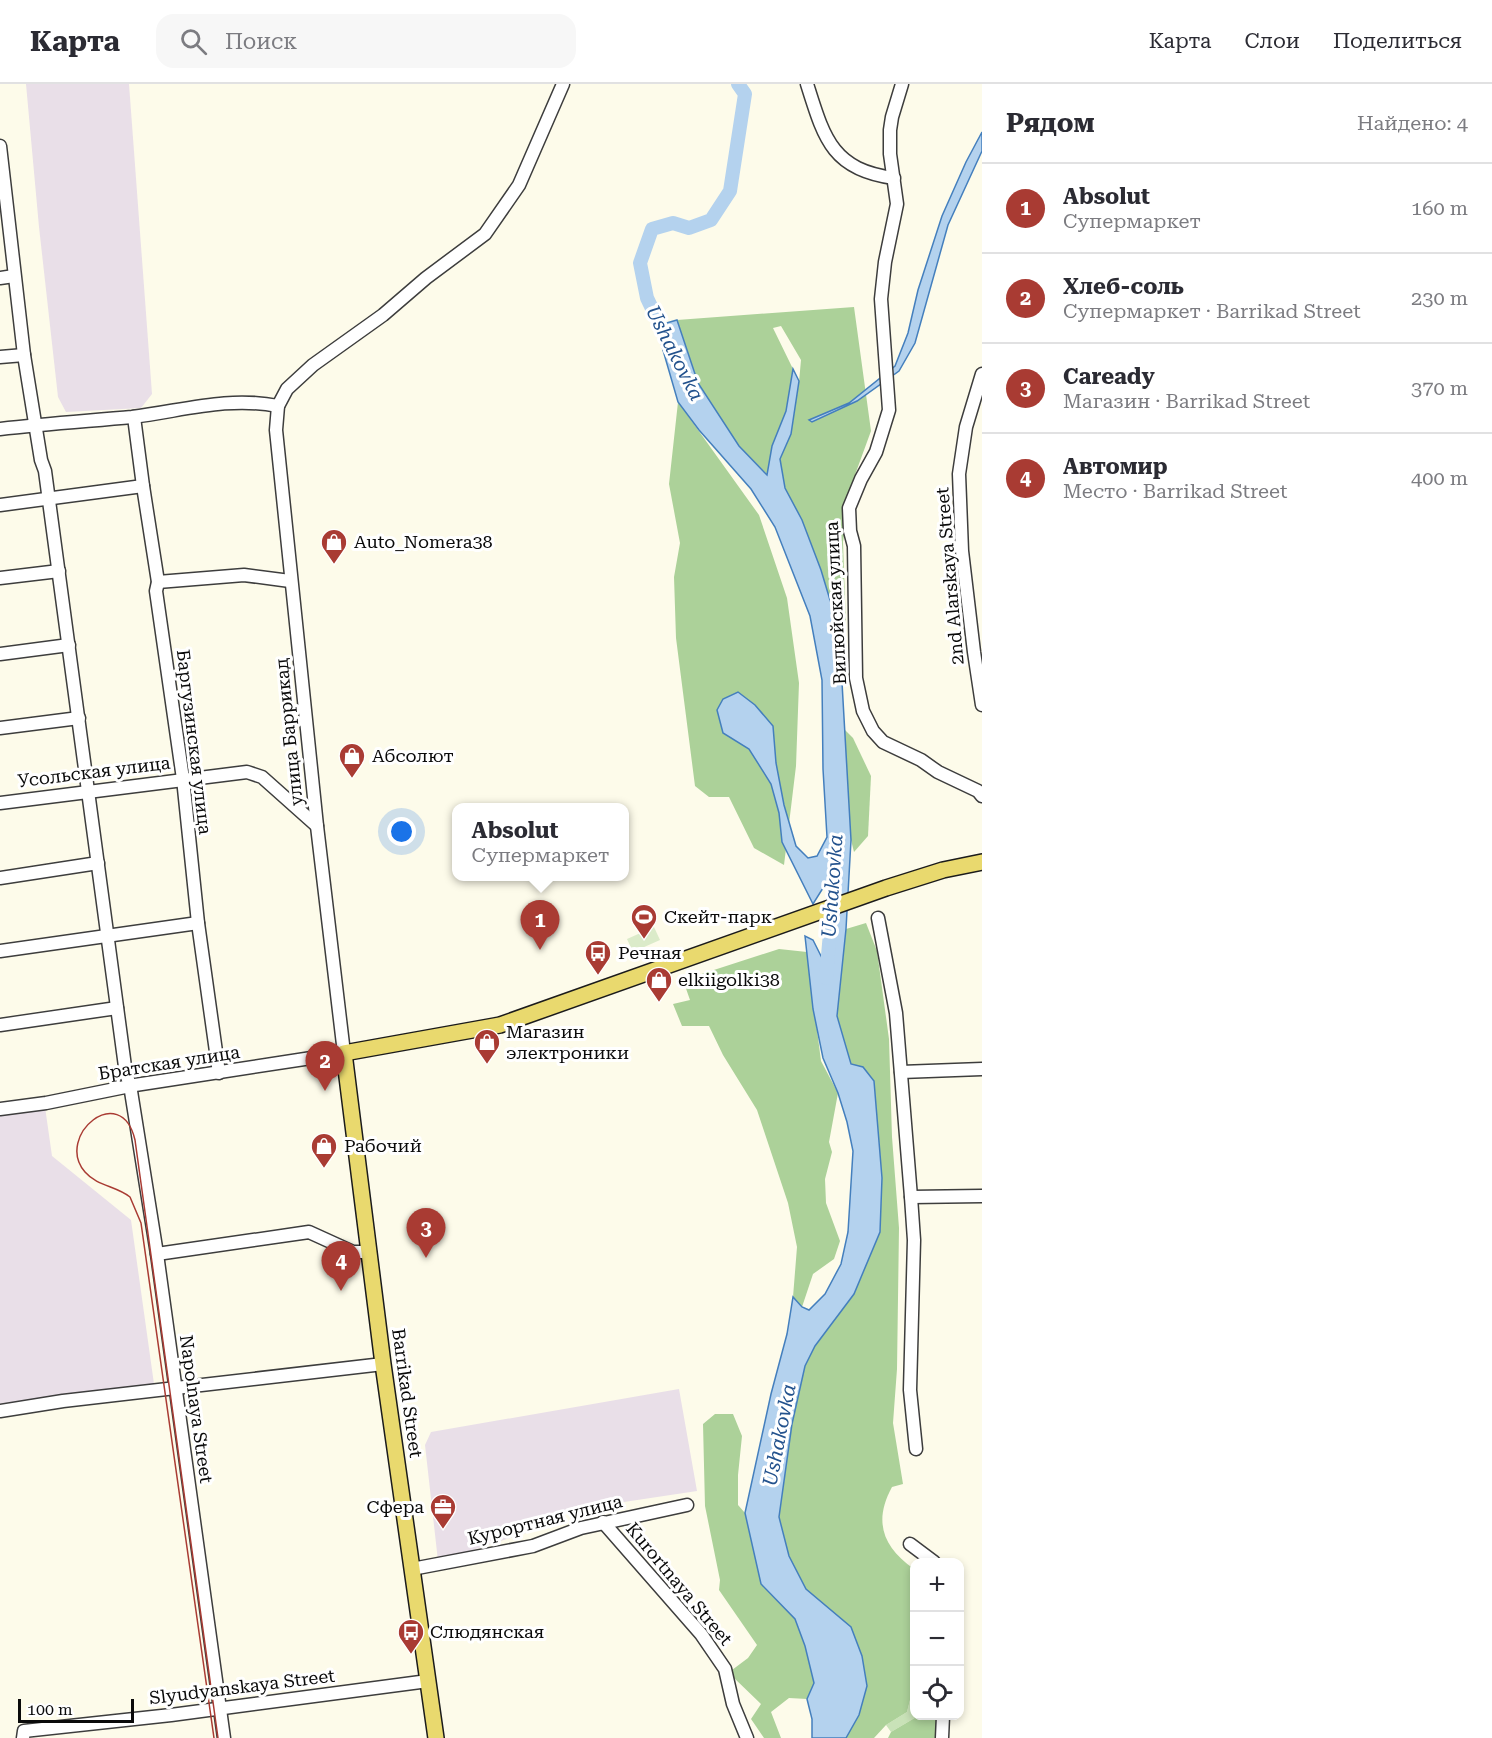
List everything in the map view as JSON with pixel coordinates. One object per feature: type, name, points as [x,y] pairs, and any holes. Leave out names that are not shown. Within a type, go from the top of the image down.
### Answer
[{"type":"main road","points":[[344,1053],[500,1025],[886,888],[943,870],[982,862]]},
{"type":"main road","name":"Barrikad Street","points":[[344,1053],[383,1364],[436,1738]]},
{"type":"street","points":[[0,429],[134,417],[226,403],[278,406],[287,389],[313,364],[383,315],[426,278],[485,234],[519,185],[563,84]]},
{"type":"street","points":[[807,84],[821,125],[836,153],[850,165],[866,172],[894,178]]},
{"type":"street","name":"Вилюйская улица","points":[[902,84],[890,130],[890,154],[897,204],[885,262],[882,290],[889,400],[886,424],[876,452],[849,508],[850,531],[854,546],[856,678],[863,711],[873,731],[883,741],[921,760],[938,772],[981,792]]},
{"type":"street","name":"Napolnaya Street","points":[[0,146],[3,212],[35,425],[49,498],[126,1074],[130,1086],[157,1254],[224,1738]]},
{"type":"street","points":[[0,278],[14,276]]},
{"type":"street","points":[[0,357],[24,355]]},
{"type":"street","name":"2nd Alarskaya Street","points":[[982,374],[966,426],[959,474],[962,551],[982,705]]},
{"type":"street","name":"улица Баррикад","points":[[278,406],[276,430],[290,581],[344,1053]]},
{"type":"street","name":"Баргузинская улица","points":[[134,417],[158,582],[156,591],[183,779],[198,923],[219,1073]]},
{"type":"street","points":[[0,505],[143,486]]},
{"type":"street","points":[[0,578],[59,571]]},
{"type":"street","points":[[158,582],[243,575],[290,581]]},
{"type":"street","points":[[0,654],[69,645]]},
{"type":"street","points":[[0,728],[79,718]]},
{"type":"street","name":"Усольская улица","points":[[0,803],[247,772],[262,777],[317,826]]},
{"type":"street","points":[[0,878],[98,862]]},
{"type":"street","points":[[878,918],[896,1013],[914,1240],[910,1390],[915,1449]]},
{"type":"street","points":[[0,951],[198,923]]},
{"type":"street","points":[[0,1025],[117,1008]]},
{"type":"street","name":"Братская улица","points":[[0,1109],[46,1103],[130,1086],[344,1053]]},
{"type":"street","points":[[901,1072],[982,1069]]},
{"type":"street","points":[[911,1197],[982,1196]]},
{"type":"street","points":[[157,1254],[309,1232],[352,1252],[370,1251]]},
{"type":"street","points":[[0,1411],[63,1401],[383,1364]]},
{"type":"street","name":"Курортная улица","points":[[412,1569],[533,1546],[603,1522],[687,1505]]},
{"type":"street","name":"Kurortnaya Street","points":[[603,1522],[701,1634],[725,1669],[733,1704],[747,1738]]},
{"type":"street","points":[[910,1544],[928,1558]]},
{"type":"street","name":"Slyudyanskaya Street","points":[[24,1734],[428,1681]]},
{"type":"street","points":[[942,1738],[943,1720]]},
{"type":"shaded area","points":[[26,84],[129,84],[152,394],[141,408],[66,412],[58,397]]},
{"type":"shaded area","points":[[45,1107],[52,1156],[131,1220],[154,1384],[0,1404],[0,1113]]},
{"type":"shaded area","points":[[679,1389],[697,1491],[551,1513],[548,1526],[438,1561],[425,1445],[431,1432]]},
{"type":"green space","points":[[854,307],[871,431],[852,483],[843,542],[846,626],[839,630],[821,570],[802,520],[785,488],[780,459],[791,434],[801,360],[781,326],[773,328],[793,369],[786,411],[772,446],[768,475],[739,446],[698,383],[677,320]]},
{"type":"green space","points":[[678,402],[759,515],[787,598],[799,683],[796,766],[784,865],[754,848],[729,797],[709,797],[695,786],[676,638],[674,577],[680,543],[669,484]]},
{"type":"green space","points":[[844,729],[853,738],[871,776],[868,836],[854,852],[851,840]]},
{"type":"green space","points":[[866,923],[877,951],[889,1039],[892,1137],[899,1228],[897,1369],[893,1423],[903,1484],[892,1487],[886,1500],[882,1523],[888,1543],[910,1566],[910,1700],[907,1712],[886,1725],[874,1738],[846,1738],[859,1715],[822,1604],[806,1589],[789,1556],[779,1517],[792,1424],[805,1366],[815,1346],[854,1294],[880,1232],[882,1178],[874,1081],[851,1064],[837,1016],[846,929]]},
{"type":"green space","name":"Скейт-парк","points":[[654,927],[660,940],[633,952],[627,939]]},
{"type":"green space","points":[[779,949],[807,952],[821,1061],[838,1093],[829,1142],[832,1152],[825,1179],[826,1203],[840,1241],[834,1259],[813,1274],[802,1307],[793,1297],[797,1247],[788,1203],[757,1110],[723,1055],[709,1026],[682,1026],[673,1004],[690,1000],[683,980]]},
{"type":"green space","points":[[715,1414],[733,1414],[742,1436],[738,1505],[745,1513],[761,1583],[795,1619],[805,1646],[814,1683],[807,1699],[789,1698],[771,1712],[781,1738],[764,1738],[751,1719],[761,1704],[733,1677],[732,1670],[748,1658],[757,1645],[719,1590],[720,1580],[705,1506],[703,1424]]},
{"type":"green space","points":[[829,1520],[910,1636],[910,1682]]},
{"type":"green space","points":[[910,1700],[911,1720],[891,1732],[886,1725],[907,1712]]},
{"type":"green space","points":[[911,1720],[936,1720],[936,1738],[888,1738],[891,1732]]},
{"type":"water","points":[[982,132],[982,151],[948,225],[915,343],[899,371],[857,401],[812,422],[809,420],[849,403],[895,366],[908,333],[918,290],[942,216]]},
{"type":"water","points":[[677,320],[698,383],[739,446],[767,475],[772,446],[786,411],[793,369],[799,381],[791,434],[780,459],[785,488],[802,520],[821,570],[839,630],[851,840],[846,929],[837,1016],[851,1064],[863,1067],[874,1081],[882,1178],[880,1232],[854,1294],[815,1346],[805,1366],[792,1424],[779,1517],[789,1556],[806,1589],[851,1627],[862,1656],[867,1686],[859,1715],[846,1738],[812,1738],[812,1719],[807,1699],[814,1683],[805,1646],[795,1619],[761,1584],[745,1513],[771,1394],[787,1334],[793,1297],[802,1307],[809,1310],[825,1294],[841,1264],[848,1232],[853,1151],[838,1093],[823,1058],[813,1009],[805,936],[813,940],[822,958],[833,962],[835,915],[828,880],[813,904],[782,842],[779,813],[771,784],[749,749],[723,733],[717,710],[723,699],[738,692],[755,705],[773,726],[776,763],[784,805],[796,846],[808,858],[817,856],[827,837],[823,769],[822,680],[810,616],[775,527],[751,489],[699,430],[678,402],[656,326]]},
{"type":"waterway","name":"Ushakovka","points":[[667,340],[647,298],[640,263],[652,229],[673,223],[689,228],[711,220],[730,191],[745,94],[738,84]]},
{"type":"waterway","name":"Ushakovka","points":[[826,978],[833,899]]},
{"type":"tram line","points":[[214,1738],[141,1223],[130,1197],[90,1177],[78,1158],[78,1143],[84,1130],[93,1120],[105,1114],[117,1115],[128,1123],[135,1140],[218,1738]]},
{"type":"place","name":"Auto_Nomera38","points":[[334,565]]},
{"type":"place","name":"Абсолют","points":[[352,779]]},
{"type":"place","name":"Скейт-парк","points":[[644,940]]},
{"type":"place","name":"Absolut","points":[[540,950]]},
{"type":"place","name":"Речная","points":[[598,976]]},
{"type":"place","name":"elkiigolki38","points":[[659,1003]]},
{"type":"place","name":"Магазин электроники","points":[[487,1065]]},
{"type":"place","name":"Хлеб-соль","points":[[325,1091]]},
{"type":"place","name":"Рабочий","points":[[324,1169]]},
{"type":"place","name":"Caready","points":[[426,1258]]},
{"type":"place","name":"Автомир","points":[[341,1291]]},
{"type":"place","name":"Сфера","points":[[443,1530]]},
{"type":"place","name":"Слюдянская","points":[[411,1655]]}]
